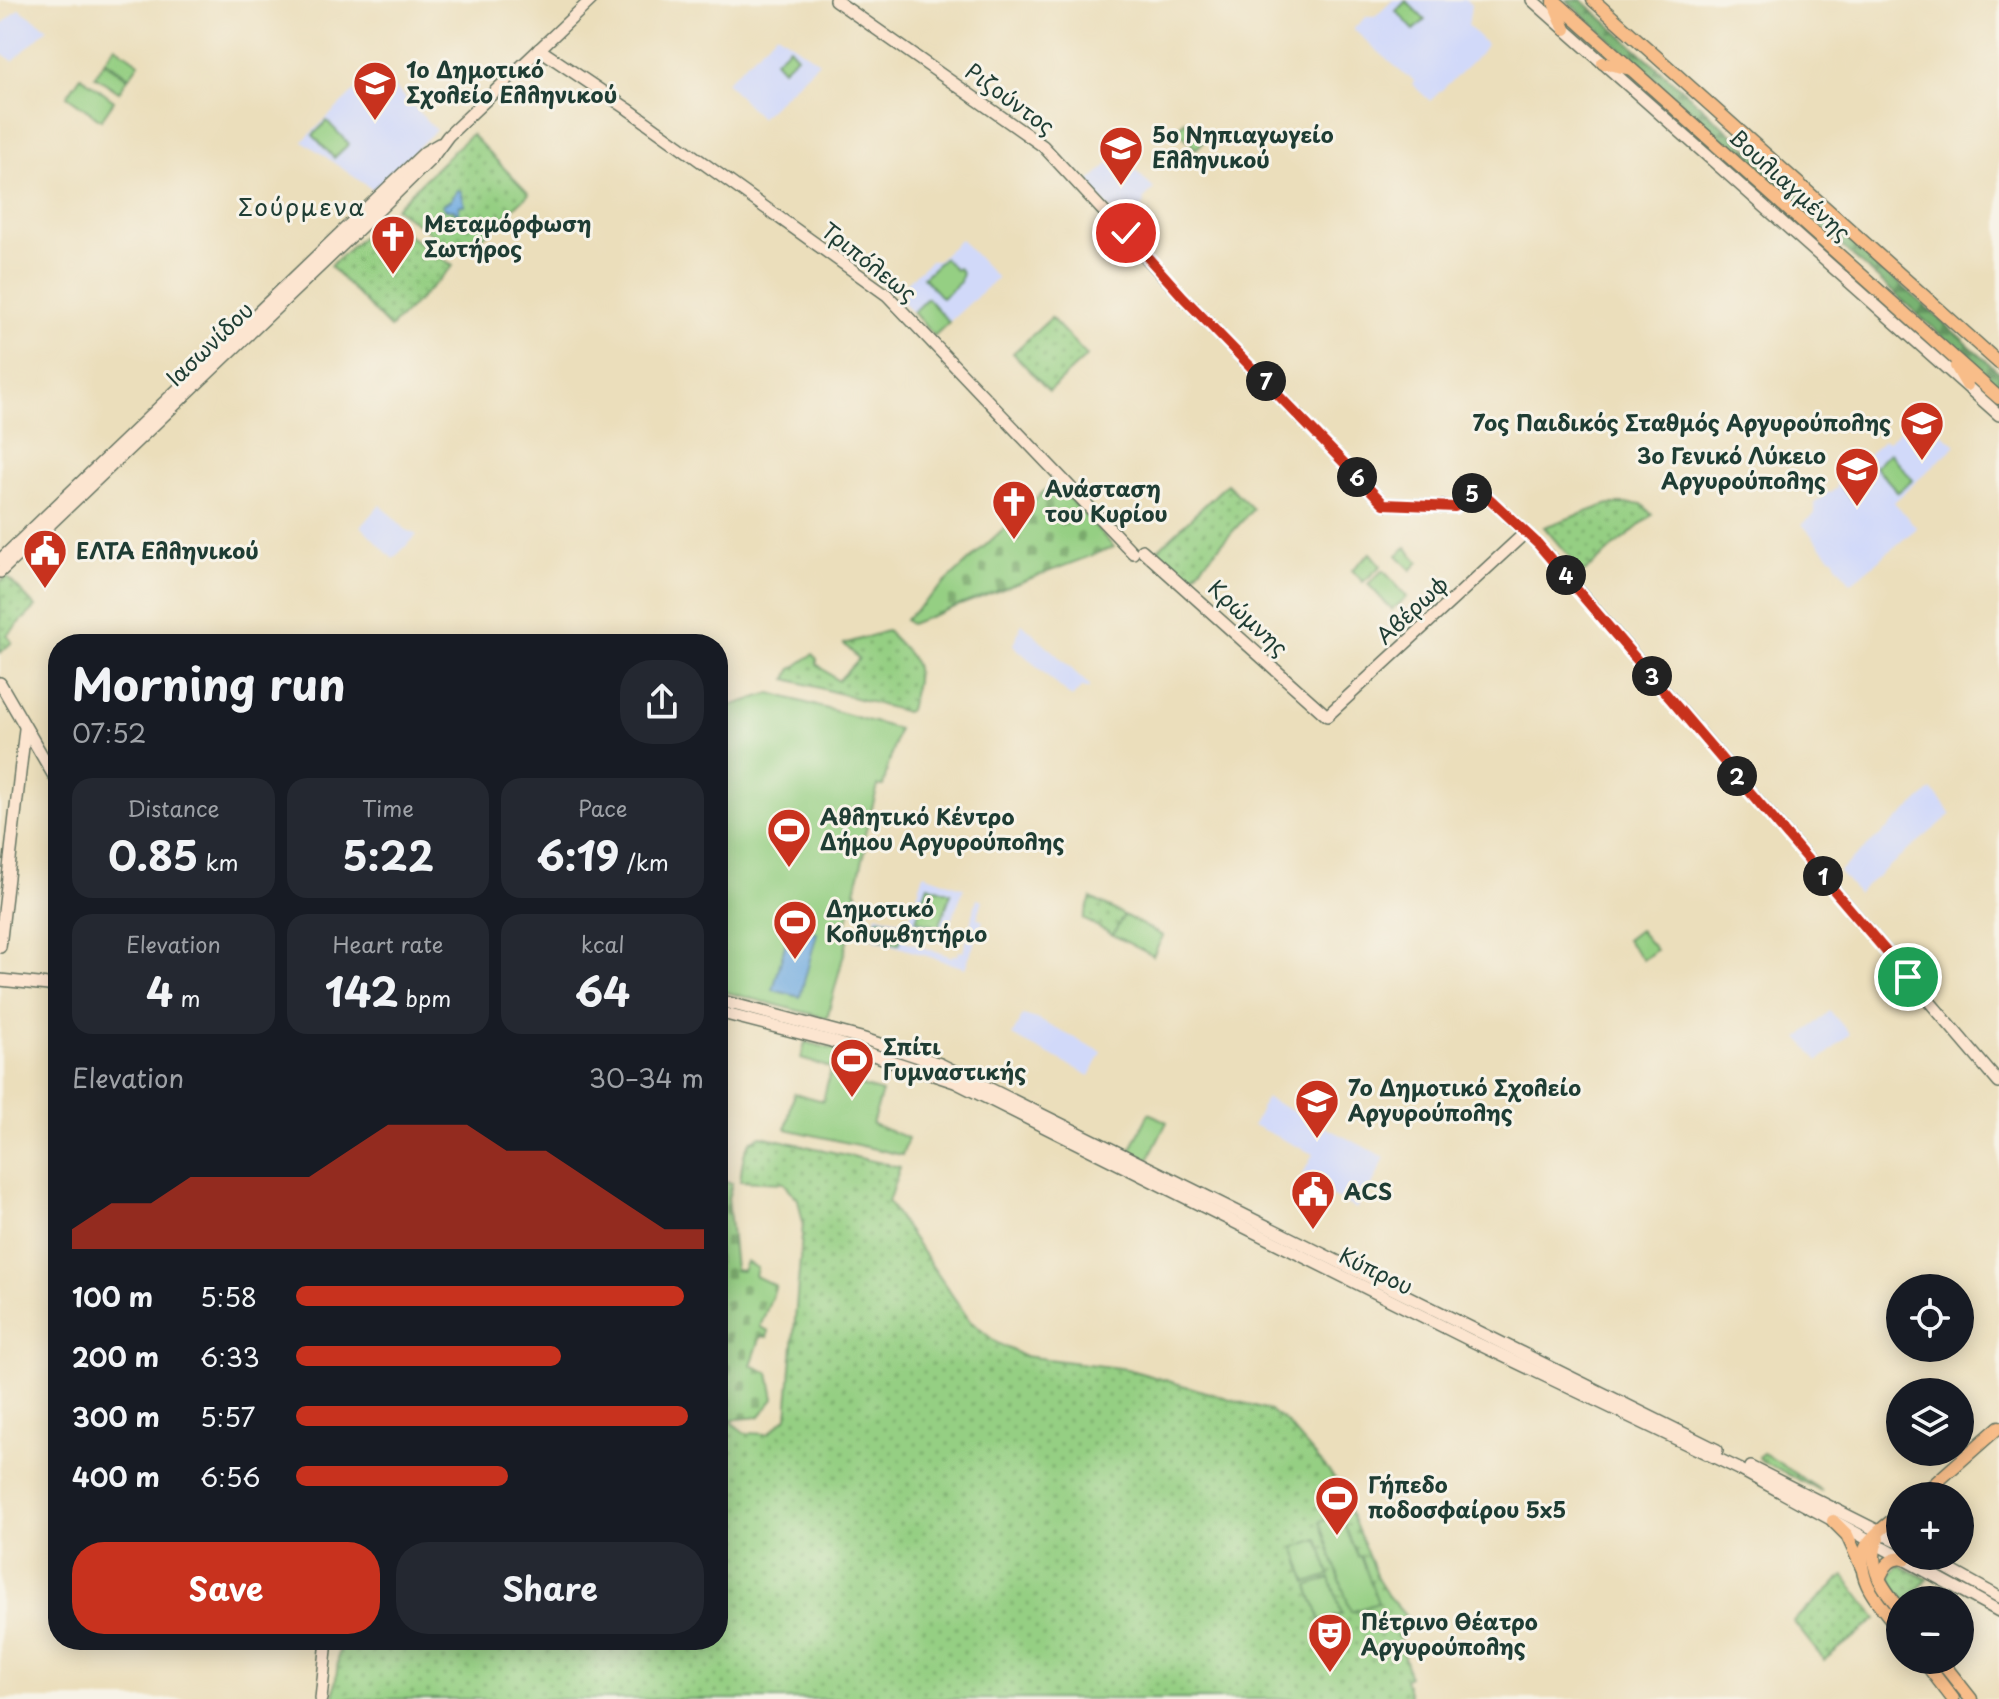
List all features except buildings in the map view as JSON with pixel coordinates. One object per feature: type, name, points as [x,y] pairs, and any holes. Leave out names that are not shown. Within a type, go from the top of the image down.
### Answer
[{"type":"main road","points":[[1554,0],[1565,29]]},
{"type":"main road","name":"Βουλιαγμένης","points":[[1554,0],[1999,398]]},
{"type":"main road","name":"Βουλιαγμένης","points":[[1593,0],[1999,363]]},
{"type":"main road","points":[[1603,63],[1632,70]]},
{"type":"main road","points":[[1951,356],[1967,385]]},
{"type":"main road","points":[[1937,1482],[1999,1427]]},
{"type":"main road","points":[[1833,1521],[1850,1540],[1869,1589],[1886,1611]]},
{"type":"main road","points":[[1863,1571],[1865,1552],[1886,1528]]},
{"type":"main road","points":[[1875,1539],[1874,1566],[1886,1589]]},
{"type":"main road","points":[[1879,1579],[1886,1567]]},
{"type":"main road","points":[[1934,1674],[1953,1699]]},
{"type":"main road","points":[[1951,1674],[1971,1699]]},
{"type":"street","name":"Ιασωνίδου","points":[[0,560],[415,161],[443,141],[591,0]]},
{"type":"street","name":"Ριζούντος","points":[[835,0],[1043,146],[1183,297],[1384,504],[1455,507],[1478,488],[1525,533]]},
{"type":"street","points":[[1532,0],[1999,415]]},
{"type":"street","name":"Τριπόλεως","points":[[539,49],[887,295],[1137,552]]},
{"type":"street","name":"Ιασωνίδου","points":[[0,572],[382,207],[431,159],[443,141]]},
{"type":"street","points":[[1525,533],[1598,613],[1999,1083]]},
{"type":"street","name":"Αβέρωφ","points":[[1327,716],[1525,533]]},
{"type":"street","name":"Κρώμνης","points":[[1137,552],[1327,716]]},
{"type":"street","points":[[0,683],[48,767]]},
{"type":"street","points":[[0,947],[25,729]]},
{"type":"street","points":[[0,980],[48,985]]},
{"type":"street","name":"Κύπρου","points":[[728,1003],[861,1038],[940,1064],[1886,1546]]},
{"type":"street","name":"Κύπρου","points":[[728,1015],[831,1041],[955,1082],[1446,1328],[1739,1469],[1833,1521],[1875,1539],[1886,1540]]},
{"type":"street","name":"Κύπρου","points":[[1925,1570],[1999,1611]]},
{"type":"street","points":[[1950,1570],[1999,1597]]},
{"type":"street","points":[[321,1699],[326,1650]]},
{"type":"shaded area","points":[[1393,0],[1466,0],[1471,5],[1468,26],[1486,44],[1481,53],[1430,101],[1412,84],[1414,81],[1409,76],[1353,29],[1366,17],[1375,17]]},
{"type":"shaded area","points":[[19,9],[48,28],[13,61],[0,52],[0,26]]},
{"type":"shaded area","points":[[777,33],[819,62],[760,118],[726,82]]},
{"type":"shaded area","name":"1ο Δημοτικό Σχολείο Ελληνικού","points":[[377,69],[436,130],[373,190],[303,141]]},
{"type":"shaded area","name":"5ο Νηπιαγωγείο Ελληνικού","points":[[1119,154],[1154,189],[1143,200],[1145,203],[1141,210],[1125,224],[1087,184]]},
{"type":"shaded area","points":[[960,239],[997,278],[934,336],[895,293]]},
{"type":"shaded area","name":"3ο Γενικό Λύκειο Αργυρούπολης","points":[[1920,416],[1956,445],[1894,502],[1917,528],[1851,583],[1835,559],[1802,524],[1815,513],[1815,503],[1827,492],[1837,488],[1836,484],[1884,440],[1888,442],[1913,417]]},
{"type":"shaded area","points":[[380,504],[405,529],[417,535],[393,559],[361,526]]},
{"type":"shaded area","points":[[1022,623],[1090,686],[1088,689],[1081,688],[1072,698],[1013,645]]},
{"type":"shaded area","points":[[1932,790],[1952,814],[1857,893],[1839,871]]},
{"type":"shaded area","points":[[924,874],[964,888],[948,929],[944,932],[931,928],[929,933],[910,927],[905,941],[952,957],[953,954],[958,956],[959,951],[963,952],[977,898],[983,900],[977,918],[983,921],[965,968],[870,938],[876,914],[908,923]]},
{"type":"shaded area","points":[[1830,1011],[1850,1034],[1819,1061],[1799,1038]]},
{"type":"shaded area","points":[[1023,1015],[1102,1052],[1090,1076],[1012,1036]]},
{"type":"shaded area","name":"7ο Δημοτικό Σχολείο Αργυρούπολης","points":[[1266,1098],[1385,1157],[1372,1186],[1356,1209],[1300,1180],[1313,1154],[1253,1125]]},
{"type":"green space","points":[[1566,0],[1582,0],[1999,372],[1999,387]]},
{"type":"green space","points":[[1406,1],[1425,20],[1414,30],[1396,11]]},
{"type":"green space","points":[[115,46],[139,63],[129,77],[105,60]]},
{"type":"green space","points":[[789,47],[797,56],[783,69],[775,60]]},
{"type":"green space","points":[[104,62],[128,78],[119,92],[95,76]]},
{"type":"green space","points":[[81,76],[114,101],[101,120],[67,96]]},
{"type":"green space","points":[[327,121],[349,144],[334,158],[313,135]]},
{"type":"green space","points":[[1185,121],[1204,141],[1196,149],[1177,129]]},
{"type":"green space","points":[[471,134],[529,194],[468,251],[460,254],[395,208]]},
{"type":"green space","points":[[383,218],[453,266],[390,328],[330,266]]},
{"type":"green space","points":[[944,258],[955,270],[958,268],[962,272],[960,282],[942,298],[923,277]]},
{"type":"green space","points":[[927,298],[949,322],[934,336],[913,312]]},
{"type":"green space","points":[[1051,318],[1087,356],[1049,391],[1013,353]]},
{"type":"green space","points":[[1890,453],[1913,480],[1898,492],[1875,466]]},
{"type":"green space","points":[[1861,470],[1870,481],[1850,498],[1841,486]]},
{"type":"green space","points":[[1054,482],[1114,547],[910,624],[905,620]]},
{"type":"green space","points":[[1227,484],[1253,509],[1188,581],[1156,551]]},
{"type":"green space","points":[[1609,504],[1642,504],[1652,515],[1583,573],[1544,527]]},
{"type":"green space","points":[[1406,547],[1419,562],[1411,570],[1397,555]]},
{"type":"green space","points":[[1370,553],[1381,566],[1363,582],[1352,570]]},
{"type":"green space","points":[[1383,570],[1407,597],[1392,610],[1368,584]]},
{"type":"green space","points":[[6,576],[36,607],[7,635],[12,642],[0,653],[0,582]]},
{"type":"green space","points":[[887,631],[915,666],[916,682],[906,712],[787,679],[791,670],[813,654],[817,664],[838,681],[859,659],[844,644]]},
{"type":"green space","name":"Αθλητικό Κέντρο Δήμου Αργυρούπολης","points":[[771,693],[898,729],[883,786],[878,786],[862,845],[866,847],[857,892],[846,925],[851,927],[827,1018],[728,993],[728,707]]},
{"type":"green space","points":[[928,885],[951,893],[939,927],[916,920]]},
{"type":"green space","points":[[1091,898],[1124,915],[1113,935],[1083,919]]},
{"type":"green space","points":[[1124,915],[1163,936],[1153,956],[1113,935]]},
{"type":"green space","points":[[878,918],[905,926],[899,944],[872,936]]},
{"type":"green space","points":[[1639,930],[1656,950],[1643,960],[1626,940]]},
{"type":"green space","name":"Σπίτι Γυμναστικής","points":[[805,1042],[868,1058],[861,1086],[882,1092],[872,1124],[908,1138],[902,1155],[786,1129],[794,1093],[823,1101],[831,1068],[801,1059]]},
{"type":"green space","points":[[1149,1113],[1167,1122],[1148,1160],[1130,1151]]},
{"type":"green space","points":[[761,1136],[900,1167],[888,1202],[970,1321],[997,1343],[1023,1356],[1127,1369],[1268,1410],[1285,1421],[1339,1483],[1335,1486],[1352,1516],[1378,1580],[1410,1621],[1398,1635],[1408,1671],[1409,1676],[1405,1679],[1411,1699],[334,1699],[339,1650],[728,1650],[728,1420],[745,1433],[768,1434],[787,1417],[803,1223],[798,1199],[784,1183],[740,1181],[746,1148]]},
{"type":"green space","points":[[728,1198],[735,1270],[742,1271],[746,1262],[757,1268],[755,1276],[776,1286],[760,1327],[769,1331],[767,1337],[761,1336],[751,1365],[769,1373],[774,1399],[759,1417],[728,1420]]},
{"type":"green space","points":[[1763,1453],[1822,1491],[1762,1462],[1758,1457]]},
{"type":"green space","points":[[1340,1515],[1358,1557],[1361,1556],[1378,1603],[1351,1612],[1320,1522]]},
{"type":"green space","points":[[1318,1539],[1330,1575],[1307,1583],[1295,1547]]},
{"type":"green space","points":[[1895,1570],[1909,1570],[1928,1579],[1921,1586],[1894,1586],[1892,1573]]},
{"type":"green space","points":[[1844,1576],[1877,1619],[1824,1660],[1793,1621]]},
{"type":"green space","points":[[1330,1578],[1342,1614],[1321,1622],[1308,1586]]},
{"type":"water","points":[[457,190],[461,191],[465,205],[460,205],[457,215],[454,209],[445,209],[442,205],[451,200]]},
{"type":"water","name":"Δημοτικό Κολυμβητήριο","points":[[790,926],[817,933],[800,997],[773,990]]},
{"type":"place","name":"1ο Δημοτικό Σχολείο Ελληνικού","points":[[375,122]]},
{"type":"place","name":"5ο Νηπιαγωγείο Ελληνικού","points":[[1121,187]]},
{"type":"place","name":"Μεταμόρφωση Σωτήρος","points":[[393,276]]},
{"type":"place","name":"7ος Παιδικός Σταθμός Αργυρούπολης","points":[[1922,462]]},
{"type":"place","name":"3ο Γενικό Λύκειο Αργυρούπολης","points":[[1857,508]]},
{"type":"place","name":"Ανάσταση του Κυρίου","points":[[1014,541]]},
{"type":"place","name":"ΕΛΤΑ Ελληνικού","points":[[45,590]]},
{"type":"place","name":"Αθλητικό Κέντρο Δήμου Αργυρούπολης","points":[[789,869]]},
{"type":"place","name":"Δημοτικό Κολυμβητήριο","points":[[795,961]]},
{"type":"place","name":"Σπίτι Γυμναστικής","points":[[852,1099]]},
{"type":"place","name":"7ο Δημοτικό Σχολείο Αργυρούπολης","points":[[1317,1140]]},
{"type":"place","name":"ACS","points":[[1313,1231]]},
{"type":"place","name":"Γήπεδο ποδοσφαίρου 5x5","points":[[1337,1537]]},
{"type":"place","name":"Πέτρινο Θέατρο Αργυρούπολης","points":[[1330,1674]]},
{"type":"district","name":"Σούρμενα","points":[[302,208]]},
{"type":"route","points":[[1126,233],[1183,297],[1384,504],[1455,507],[1478,488],[1538,544],[1908,977]]}]
